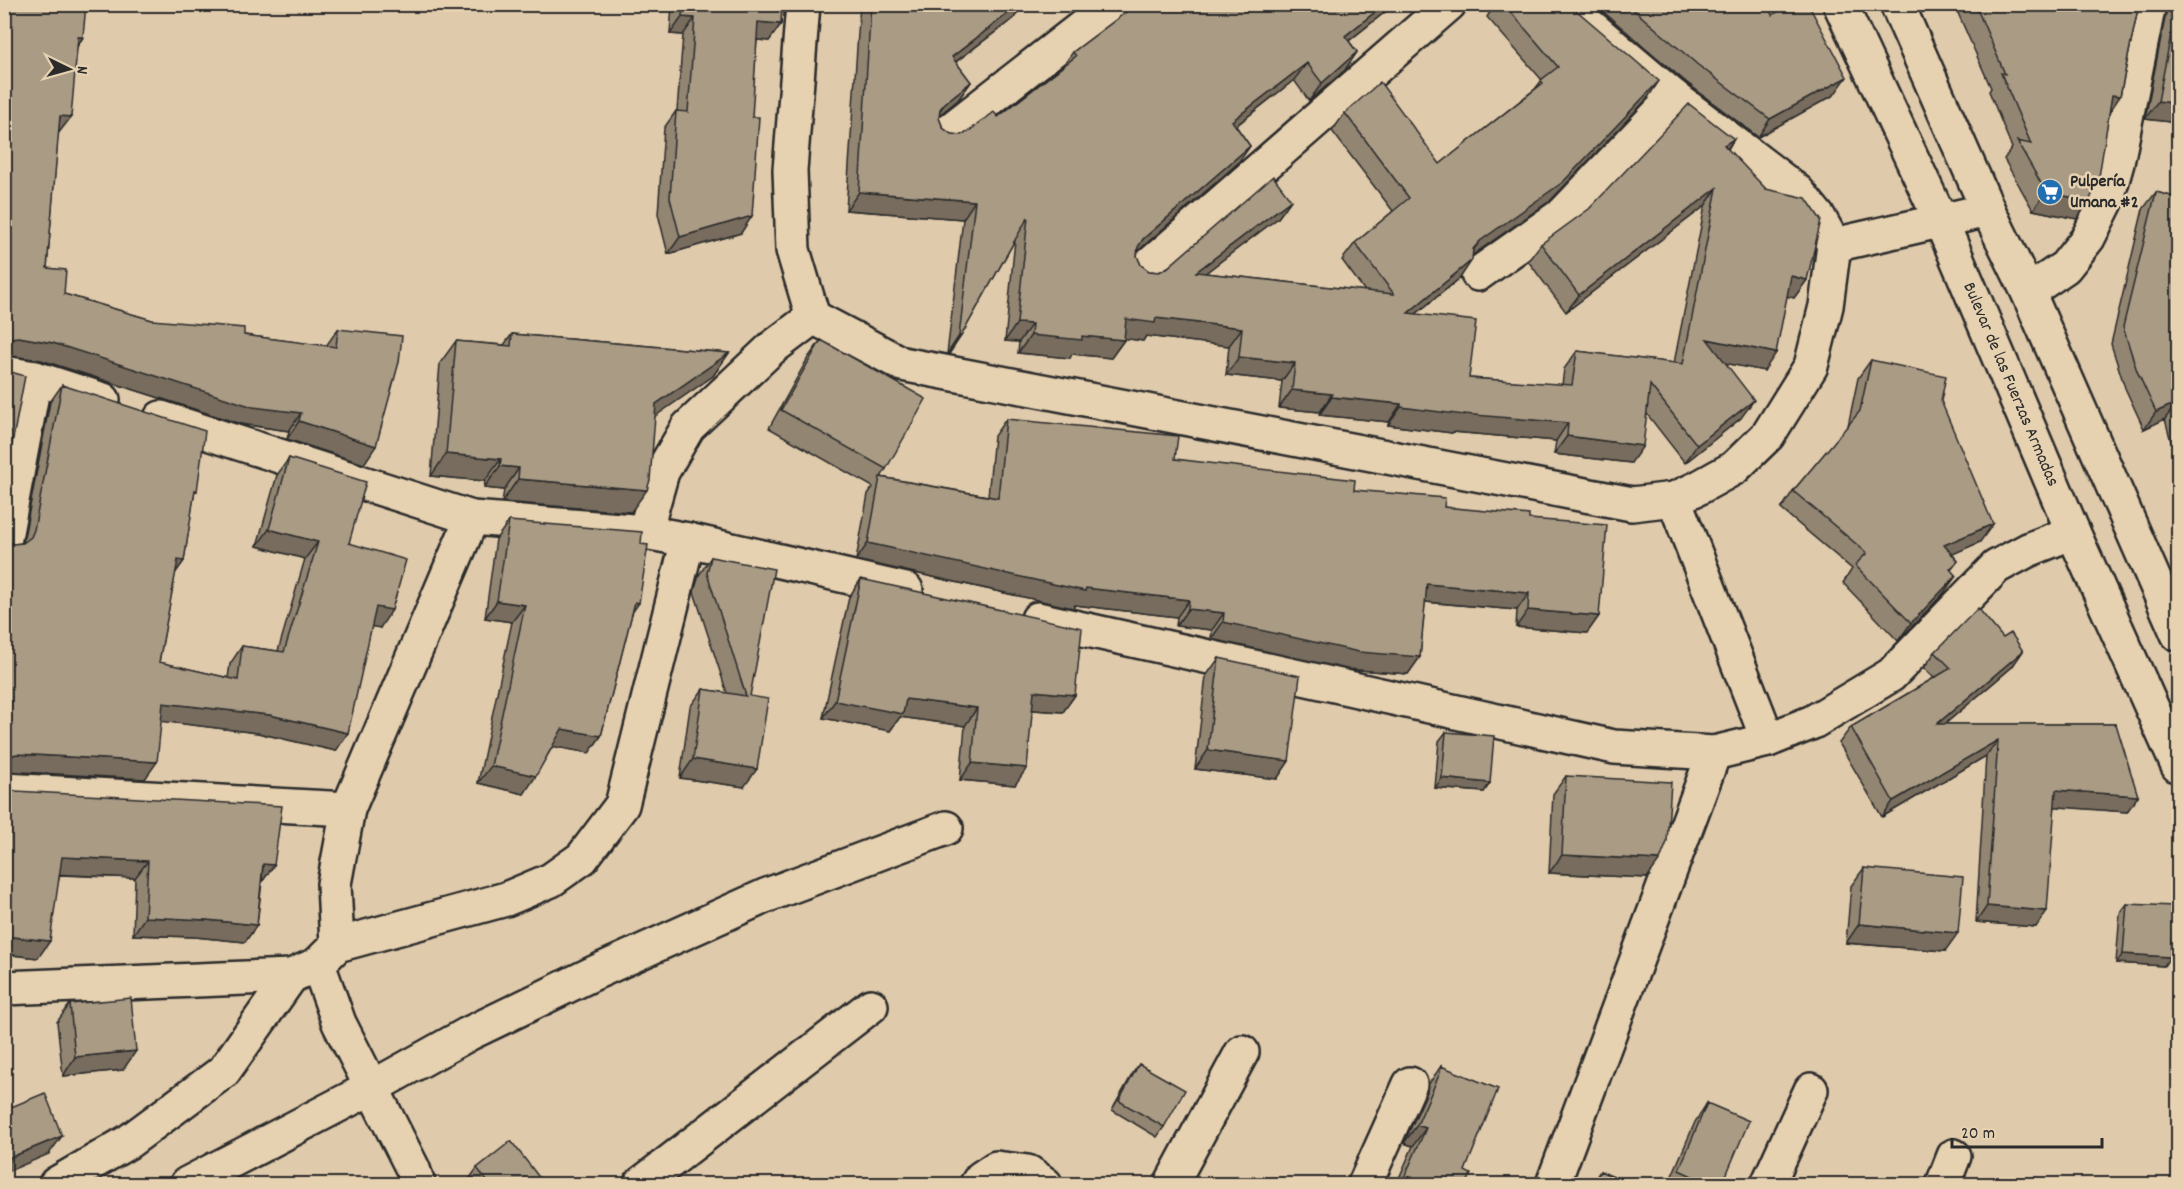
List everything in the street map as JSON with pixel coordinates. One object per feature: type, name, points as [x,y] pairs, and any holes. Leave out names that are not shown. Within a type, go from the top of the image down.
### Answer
[{"type":"street","points":[[803,4],[790,170],[794,250],[813,317],[902,364],[1632,504],[1674,499],[1734,468],[1768,435],[1811,366],[1826,306],[1834,245],[1820,218],[1797,191],[1674,97],[1564,4]]},
{"type":"street","points":[[945,134],[1112,4]]},
{"type":"street","points":[[1143,271],[1449,4]]},
{"type":"street","name":"Bulevar de las Fuerzas Armadas","points":[[1840,4],[1941,221],[2073,532],[2178,766]]},
{"type":"street","points":[[1897,4],[1988,210],[2028,292],[2178,634]]},
{"type":"street","points":[[2028,292],[2065,267],[2088,238],[2106,202],[2117,163],[2149,4]]},
{"type":"street","points":[[1478,274],[1563,214],[1674,97]]},
{"type":"street","points":[[1834,245],[1988,210]]},
{"type":"street","points":[[645,532],[662,472],[688,427],[772,348],[813,317]]},
{"type":"street","points":[[4,543],[20,376],[472,518],[645,532],[940,598]]},
{"type":"street","points":[[1674,499],[1768,740]]},
{"type":"street","points":[[56,1185],[128,1142],[224,1071],[315,962],[334,884],[348,809],[472,518]]},
{"type":"street","points":[[1009,613],[1614,747],[1714,753],[1768,740],[1813,722],[1891,675],[1996,567],[2028,550],[2073,532]]},
{"type":"street","points":[[4,988],[315,962],[506,899],[551,880],[582,858],[622,805],[688,540]]},
{"type":"street","points":[[1553,1185],[1714,753]]},
{"type":"street","points":[[4,790],[348,809]]},
{"type":"street","points":[[187,1185],[468,1034],[648,949],[765,896],[946,828]]},
{"type":"street","points":[[315,962],[339,1023],[413,1168],[418,1185]]},
{"type":"street","points":[[640,1185],[871,1006]]},
{"type":"street","points":[[1171,1185],[1242,1052]]},
{"type":"street","points":[[1365,1185],[1410,1084]]},
{"type":"street","points":[[1768,1185],[1811,1090]]},
{"type":"street","points":[[977,1185],[981,1178],[996,1168],[1028,1172],[1045,1185]]},
{"type":"building","points":[[4,4],[86,4],[83,37],[78,37],[71,117],[60,116],[47,268],[66,270],[64,294],[152,320],[244,328],[244,335],[336,347],[338,329],[402,336],[399,362],[376,446],[299,421],[301,413],[253,407],[53,343],[19,337],[9,338],[4,342]]},
{"type":"building","points":[[683,4],[782,4],[781,24],[758,22],[752,117],[759,117],[752,216],[680,237],[670,198],[676,111],[688,112],[695,18],[682,17]]},
{"type":"building","points":[[871,4],[1020,4],[952,57],[971,82],[946,102],[940,109],[939,118],[943,128],[951,134],[961,135],[994,112],[998,117],[1076,56],[1073,52],[1137,4],[1385,4],[1345,36],[1357,52],[1322,83],[1307,63],[1232,121],[1250,146],[1143,239],[1138,247],[1137,256],[1141,265],[1149,271],[1159,272],[1167,268],[1273,176],[1291,200],[1196,272],[1394,294],[1355,243],[1409,198],[1345,113],[1380,82],[1440,164],[1543,83],[1541,80],[1558,67],[1504,4],[1569,4],[1659,81],[1563,182],[1480,241],[1473,249],[1472,260],[1408,313],[1476,321],[1469,378],[1572,385],[1577,351],[1683,364],[1717,188],[1579,295],[1541,244],[1589,209],[1689,104],[1734,139],[1724,145],[1766,189],[1806,198],[1821,220],[1807,280],[1791,276],[1776,353],[1707,339],[1754,400],[1697,445],[1650,385],[1643,446],[1567,436],[1568,423],[1464,415],[1401,407],[1401,404],[1332,397],[1332,394],[1292,390],[1295,363],[1239,357],[1242,328],[1156,318],[1155,323],[1126,319],[1124,340],[1082,336],[1082,340],[1031,335],[1032,324],[1017,323],[1028,217],[959,336],[975,201],[859,192]]},
{"type":"building","points":[[1627,4],[1767,4],[1772,15],[1792,4],[1808,4],[1847,77],[1770,119],[1698,65]]},
{"type":"building","points":[[1975,4],[2139,4],[2120,96],[2112,95],[2098,183],[2089,201],[2046,192],[2017,141],[2031,144],[2001,73],[2005,74]]},
{"type":"building","points":[[2178,4],[2178,104],[2158,101]]},
{"type":"building","points":[[2156,192],[2178,198],[2178,402],[2156,412],[2137,371],[2123,327]]},
{"type":"building","points":[[512,334],[729,353],[656,404],[650,480],[647,490],[518,479],[519,468],[500,466],[501,459],[446,454],[456,341],[511,346]]},
{"type":"building","points":[[821,340],[926,399],[886,469],[781,410]]},
{"type":"building","points":[[1871,360],[1946,376],[1941,401],[1993,524],[1944,545],[1958,561],[1950,569],[1956,576],[1911,623],[1855,565],[1867,553],[1793,491],[1860,411]]},
{"type":"building","points":[[4,370],[25,376],[4,486]]},
{"type":"building","points":[[62,385],[205,431],[184,561],[178,560],[159,662],[238,680],[242,646],[284,652],[318,542],[269,529],[289,458],[366,482],[349,543],[406,560],[392,610],[376,607],[348,733],[270,715],[163,703],[157,762],[17,754],[4,759],[4,540],[13,544],[23,543],[31,537],[34,530]]},
{"type":"building","points":[[1006,419],[1178,436],[1175,459],[1355,480],[1354,490],[1445,498],[1444,507],[1529,515],[1529,519],[1607,525],[1599,616],[1528,610],[1529,593],[1427,584],[1420,657],[1359,652],[1223,622],[1224,613],[1188,609],[1189,600],[1086,588],[1085,591],[868,543],[880,477],[998,498]]},
{"type":"building","points":[[509,521],[642,532],[641,544],[648,545],[639,603],[635,602],[601,736],[562,729],[536,776],[491,766],[525,605],[497,601]]},
{"type":"building","points":[[711,557],[774,569],[750,696],[768,699],[757,769],[693,759],[703,689],[746,696],[707,573]]},
{"type":"building","points":[[861,579],[1082,628],[1075,695],[1034,691],[1027,768],[972,763],[977,708],[906,699],[903,714],[835,701]]},
{"type":"building","points":[[1978,608],[2003,638],[2011,633],[2023,651],[1937,724],[2116,724],[2138,796],[2056,790],[2047,911],[1987,906],[1998,740],[1893,801],[1851,727],[1951,668],[1935,652]]},
{"type":"building","points":[[1219,658],[1300,676],[1289,761],[1208,750]]},
{"type":"building","points":[[1446,732],[1494,736],[1490,783],[1442,778]]},
{"type":"building","points":[[1566,776],[1671,782],[1667,842],[1660,860],[1562,855]]},
{"type":"building","points":[[4,787],[15,791],[282,806],[274,865],[263,864],[257,925],[145,917],[148,861],[62,857],[50,941],[4,936]]},
{"type":"building","points":[[1864,868],[1963,877],[1958,933],[1859,924]]},
{"type":"building","points":[[2127,904],[2174,906],[2170,957],[2123,954]]},
{"type":"building","points":[[131,998],[136,1051],[75,1057],[70,1004]]},
{"type":"building","points":[[1139,1064],[1185,1090],[1164,1127],[1119,1101]]},
{"type":"building","points":[[1441,1066],[1498,1089],[1465,1171],[1471,1174],[1466,1185],[1401,1185],[1426,1128],[1417,1125]]},
{"type":"building","points":[[45,1093],[62,1136],[4,1160],[4,1110]]},
{"type":"building","points":[[1707,1103],[1749,1121],[1722,1185],[1712,1185],[1679,1170]]},
{"type":"building","points":[[511,1141],[545,1185],[490,1185],[477,1168]]},
{"type":"building","points":[[1600,1171],[1631,1185],[1594,1185]]},
{"type":"building","points":[[1246,1177],[1265,1185],[1243,1185]]},
{"type":"place","name":"Pulpería Umana #2","points":[[2050,192]]}]
